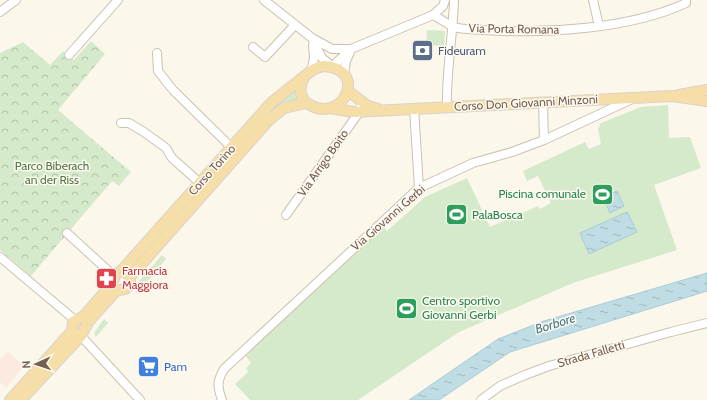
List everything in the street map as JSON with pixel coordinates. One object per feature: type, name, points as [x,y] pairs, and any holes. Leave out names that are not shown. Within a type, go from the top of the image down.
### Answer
[{"type":"main road","points":[[324,66],[333,67],[344,74],[347,79],[348,91],[342,101],[336,106],[322,109],[306,104],[302,97],[301,89],[302,83],[308,73],[324,66]]},
{"type":"main road","name":"Corso Torino","points":[[122,274],[271,103],[308,73]]},
{"type":"main road","name":"Corso Don Giovanni Minzoni","points":[[348,91],[368,106],[380,110]]},
{"type":"main road","name":"Corso Don Giovanni Minzoni","points":[[330,108],[360,112],[414,108],[672,96],[707,91],[707,100],[672,96]]},
{"type":"main road","name":"Corso Torino","points":[[75,320],[84,316],[111,285],[269,120],[284,108],[306,104]]},
{"type":"main road","name":"Corso Torino","points":[[22,400],[81,336],[89,321],[116,291],[125,289],[130,285],[122,274]]},
{"type":"main road","points":[[10,400],[72,331],[72,325],[75,320]]},
{"type":"main road","points":[[72,331],[76,335],[81,336]]},
{"type":"street","points":[[0,12],[16,0]]},
{"type":"street","points":[[69,55],[118,0]]},
{"type":"street","points":[[264,0],[312,38],[332,50],[351,50]]},
{"type":"street","points":[[312,38],[322,58],[333,67],[351,50],[433,15],[443,6],[445,0]]},
{"type":"street","points":[[447,107],[446,89],[453,27],[454,0]]},
{"type":"street","points":[[592,0],[599,26]]},
{"type":"street","name":"Via Porta Romana","points":[[433,15],[453,27],[500,31],[573,29],[640,19],[673,9],[686,3],[686,0]]},
{"type":"street","points":[[253,47],[265,57],[295,25]]},
{"type":"street","points":[[308,73],[314,58],[312,38]]},
{"type":"street","points":[[344,74],[346,61],[351,50]]},
{"type":"street","points":[[156,53],[158,71],[173,90],[232,148]]},
{"type":"street","name":"Via Giovanni Gerbi","points":[[222,400],[218,389],[219,378],[224,369],[419,188],[473,163],[512,152],[544,140],[637,97]]},
{"type":"street","points":[[360,100],[360,112]]},
{"type":"street","points":[[543,102],[544,140]]},
{"type":"street","points":[[414,108],[419,188]]},
{"type":"street","name":"Via Arrigo Boito","points":[[286,215],[360,112]]},
{"type":"street","points":[[121,123],[129,123],[166,148],[172,158],[200,183]]},
{"type":"street","points":[[68,233],[122,274]]},
{"type":"street","points":[[0,258],[75,320]]},
{"type":"street","name":"Strada Falletti","points":[[481,400],[500,386],[549,366],[707,323]]},
{"type":"street","points":[[81,336],[140,400]]},
{"type":"shaded area","points":[[8,351],[24,366],[6,388],[0,382],[0,360]]},
{"type":"green space","points":[[427,30],[445,31],[444,46],[426,45]]},
{"type":"green space","name":"Parco Biberach an der Riss","points":[[91,41],[105,54],[58,110],[131,172],[119,186],[112,181],[31,276],[0,250],[0,53],[23,42],[50,65],[63,51],[74,60]]},
{"type":"green space","points":[[295,90],[298,100],[281,104],[270,110]]},
{"type":"green space","name":"Centro sportivo Giovanni Gerbi","points":[[668,105],[669,138],[690,137],[701,168],[654,185],[677,250],[573,283],[459,332],[358,400],[250,400],[235,384],[248,372],[246,368],[251,363],[245,355],[384,227],[387,231],[425,197],[467,178],[490,227],[538,206],[540,209],[551,203],[538,176],[527,181],[523,171],[585,142],[589,149],[601,144],[598,129],[601,123],[641,107]]},
{"type":"green space","points":[[162,255],[166,259],[147,282],[146,281],[136,292],[135,291],[139,281]]},
{"type":"green space","points":[[104,319],[108,323],[96,337],[94,333]]},
{"type":"water","points":[[617,191],[624,206],[610,213],[603,197]]},
{"type":"water","points":[[627,212],[637,232],[589,254],[580,233]]},
{"type":"water","name":"Borbore","points":[[707,273],[707,291],[510,352],[439,400],[409,400],[498,339],[544,321]]},
{"type":"place","name":"Fideuram","points":[[423,51]]},
{"type":"place","name":"Piscina comunale","points":[[602,194]]},
{"type":"place","name":"PalaBosca","points":[[456,215]]},
{"type":"place","name":"Farmacia Maggiora","points":[[106,278]]},
{"type":"place","name":"Centro sportivo Giovanni Gerbi","points":[[406,308]]},
{"type":"place","name":"Pam","points":[[149,367]]}]
